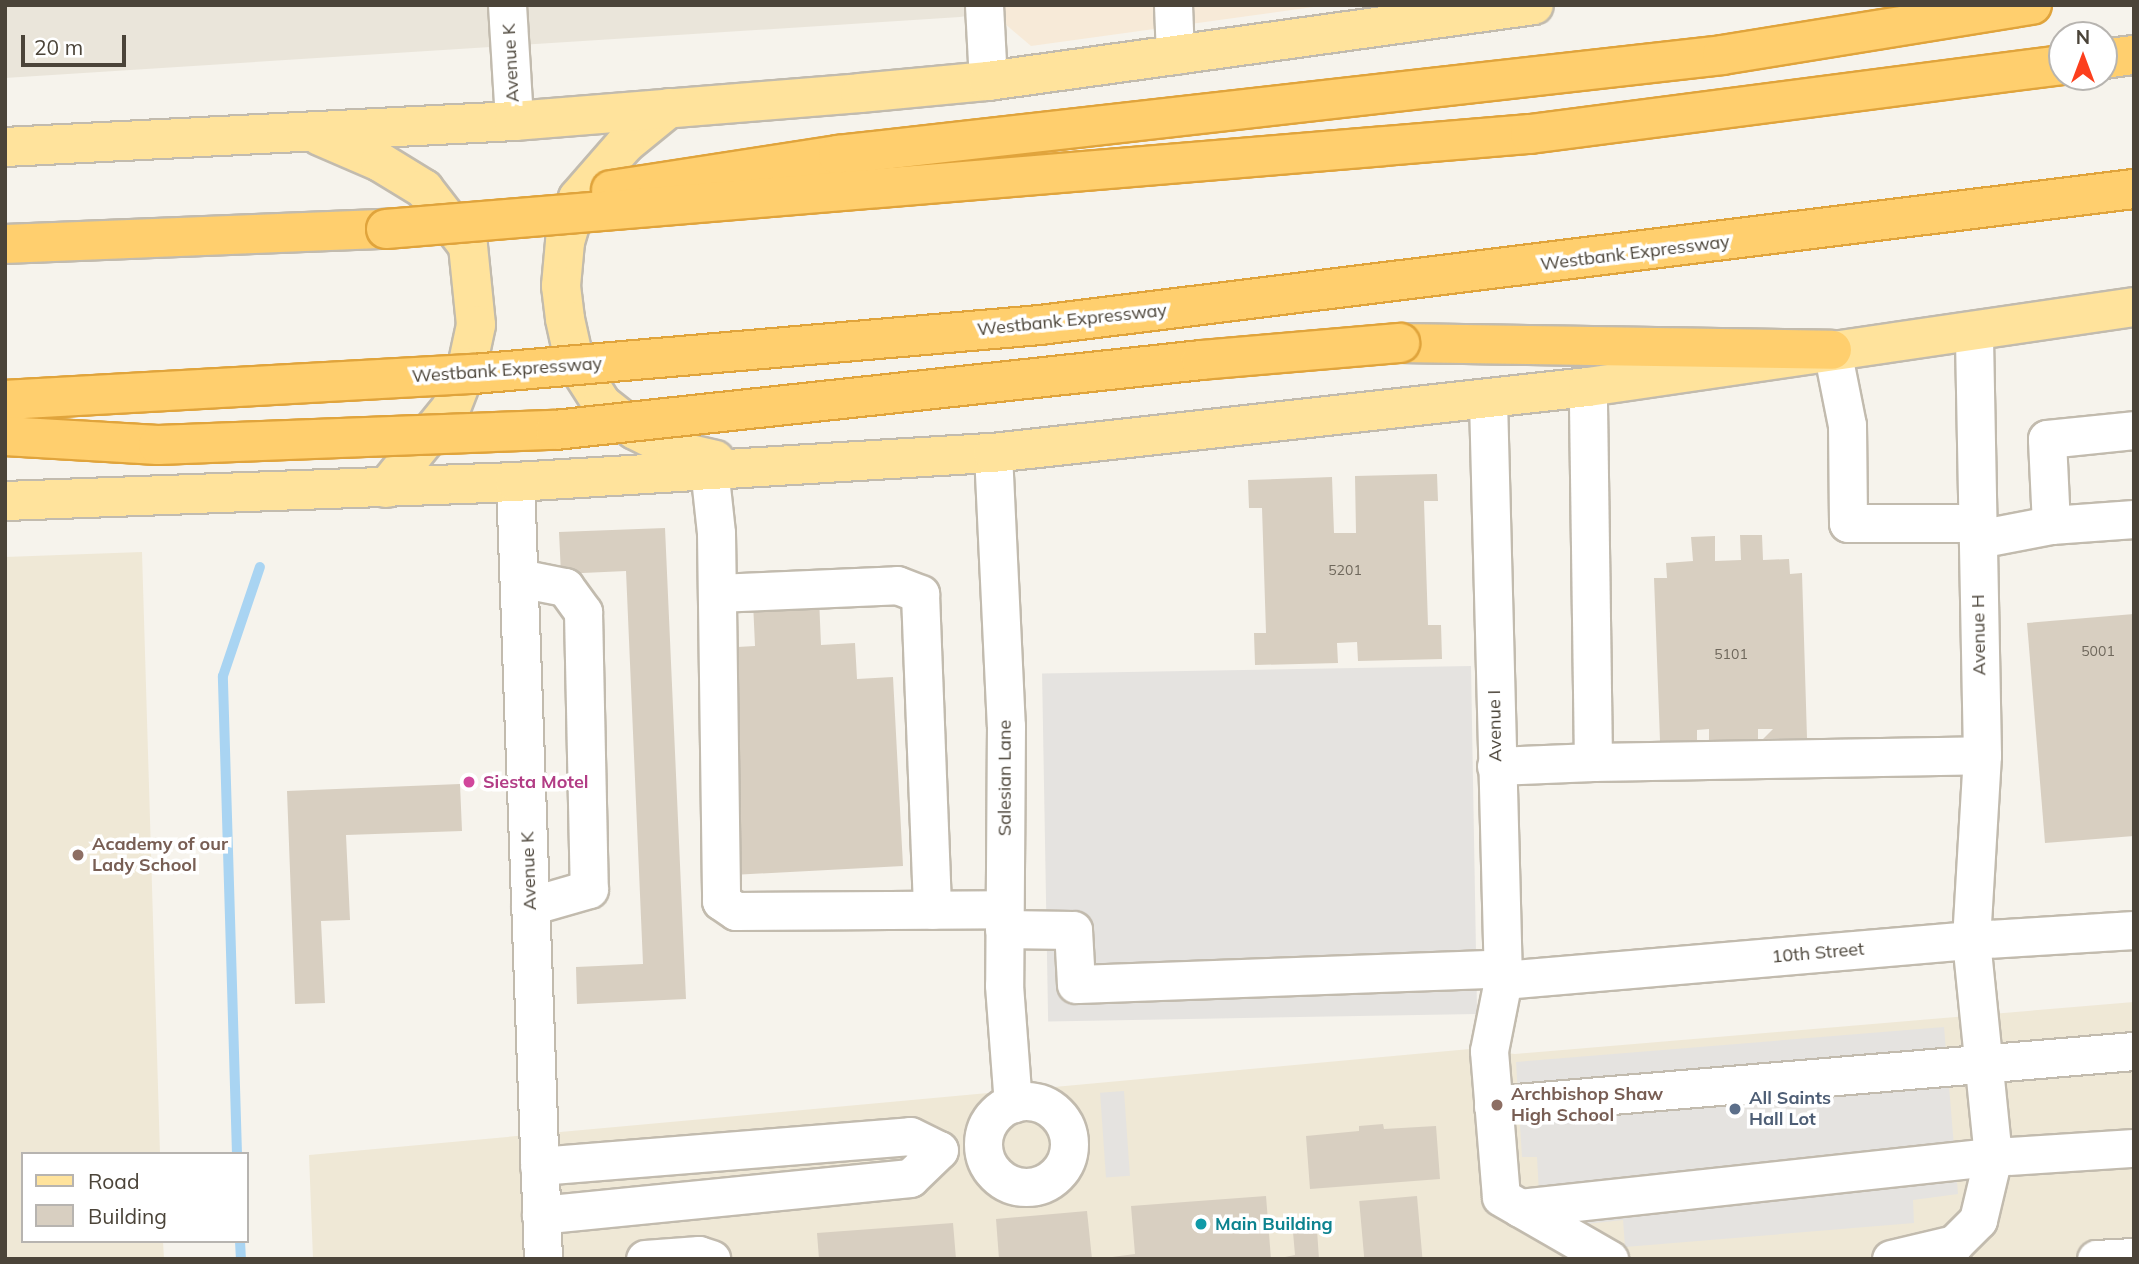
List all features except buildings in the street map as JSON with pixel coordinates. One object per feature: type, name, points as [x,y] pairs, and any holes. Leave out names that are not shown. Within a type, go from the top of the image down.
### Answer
[{"type":"highway","points":[[524,220],[615,189],[838,155],[1722,55],[2032,5]]},
{"type":"highway","points":[[5,244],[524,220],[1530,134],[2048,67]]},
{"type":"highway","name":"Westbank Expressway","points":[[5,400],[473,374],[1040,325],[2134,189]]},
{"type":"highway","points":[[5,436],[158,445],[555,430],[1201,360],[1400,343],[1832,350]]},
{"type":"main road","points":[[5,147],[514,121],[988,80],[1474,10],[1534,5]]},
{"type":"main road","points":[[669,108],[625,144],[578,198],[565,242],[561,286],[574,360],[602,404],[635,430],[677,452],[709,464]]},
{"type":"main road","points":[[313,133],[380,162],[424,189],[468,246],[477,324],[467,367],[452,408],[386,488]]},
{"type":"main road","points":[[5,500],[515,482],[709,464],[748,468],[993,453],[1488,400],[2134,307]]},
{"type":"street","name":"Avenue K","points":[[507,5],[514,121]]},
{"type":"street","points":[[984,5],[988,80]]},
{"type":"street","points":[[1173,5],[1175,55]]},
{"type":"street","name":"Avenue H","points":[[1891,1259],[1954,1244],[1978,1220],[1993,1157],[1971,940],[1982,755],[1974,331]]},
{"type":"street","points":[[1832,350],[1847,425],[1848,523],[1978,531],[2134,519]]},
{"type":"street","points":[[1588,387],[1592,762]]},
{"type":"street","name":"Avenue I","points":[[1488,400],[1503,974],[1489,1051],[1501,1197],[1520,1208]]},
{"type":"street","points":[[2052,525],[2047,439],[2134,430]]},
{"type":"street","name":"Salesian Lane","points":[[993,453],[1006,726],[1006,1042],[1013,1104]]},
{"type":"street","points":[[709,464],[717,593],[721,901],[736,911],[932,910],[1004,919]]},
{"type":"street","name":"Avenue K","points":[[515,482],[543,1259]]},
{"type":"street","points":[[519,579],[565,587],[583,612],[589,889],[530,906]]},
{"type":"street","points":[[717,593],[897,585],[920,594],[932,910]]},
{"type":"street","points":[[1496,766],[1982,755]]},
{"type":"street","name":"10th Street","points":[[1004,919],[1073,930],[1076,984],[1503,974],[2134,930]]},
{"type":"street","points":[[1493,1105],[2134,1051]]},
{"type":"street","points":[[1038,1103],[1062,1120],[1069,1148],[1057,1174],[1045,1183],[1015,1186],[991,1169],[983,1141],[991,1119],[1013,1104],[1038,1103]]},
{"type":"street","points":[[539,1166],[910,1136],[939,1150]]},
{"type":"street","points":[[541,1214],[910,1178],[939,1150],[983,1141]]},
{"type":"street","points":[[1520,1208],[1993,1157],[2134,1147]]},
{"type":"street","points":[[1520,1208],[1609,1259]]},
{"type":"street","points":[[645,1259],[699,1255],[710,1259]]},
{"type":"street","points":[[2096,1259],[2134,1257]]},
{"type":"shaded area","points":[[5,5],[1038,5],[960,17],[5,78]]},
{"type":"shaded area","points":[[1003,5],[1328,5],[1031,46],[1004,23]]},
{"type":"shaded area","name":"Academy of our Lady School","points":[[142,552],[160,1152],[21,1152],[21,1243],[163,1243],[164,1259],[5,1259],[5,557]]},
{"type":"shaded area","points":[[1471,666],[1477,1014],[1048,1021],[1042,673]]},
{"type":"shaded area","name":"Archbishop Shaw High School","points":[[2134,1002],[2134,1259],[313,1259],[309,1155],[1470,1049],[1515,1054]]},
{"type":"shaded area","name":"All Saints Hall Lot","points":[[1944,1027],[1958,1194],[1913,1200],[1914,1223],[1625,1247],[1623,1220],[1586,1224],[1539,1193],[1537,1157],[1522,1157],[1516,1062]]},
{"type":"shaded area","points":[[1124,1091],[1130,1176],[1106,1177],[1100,1093]]},
{"type":"waterway","points":[[237,1152],[223,676],[260,567]]},
{"type":"waterway","points":[[240,1243],[241,1259]]},
{"type":"place","name":"Siesta Motel","points":[[469,782]]},
{"type":"place","name":"Academy of our Lady School","points":[[78,855]]},
{"type":"place","name":"Archbishop Shaw High School","points":[[1497,1105]]},
{"type":"place","name":"All Saints Hall Lot","points":[[1735,1109]]},
{"type":"place","name":"Main Building","points":[[1201,1224]]}]
